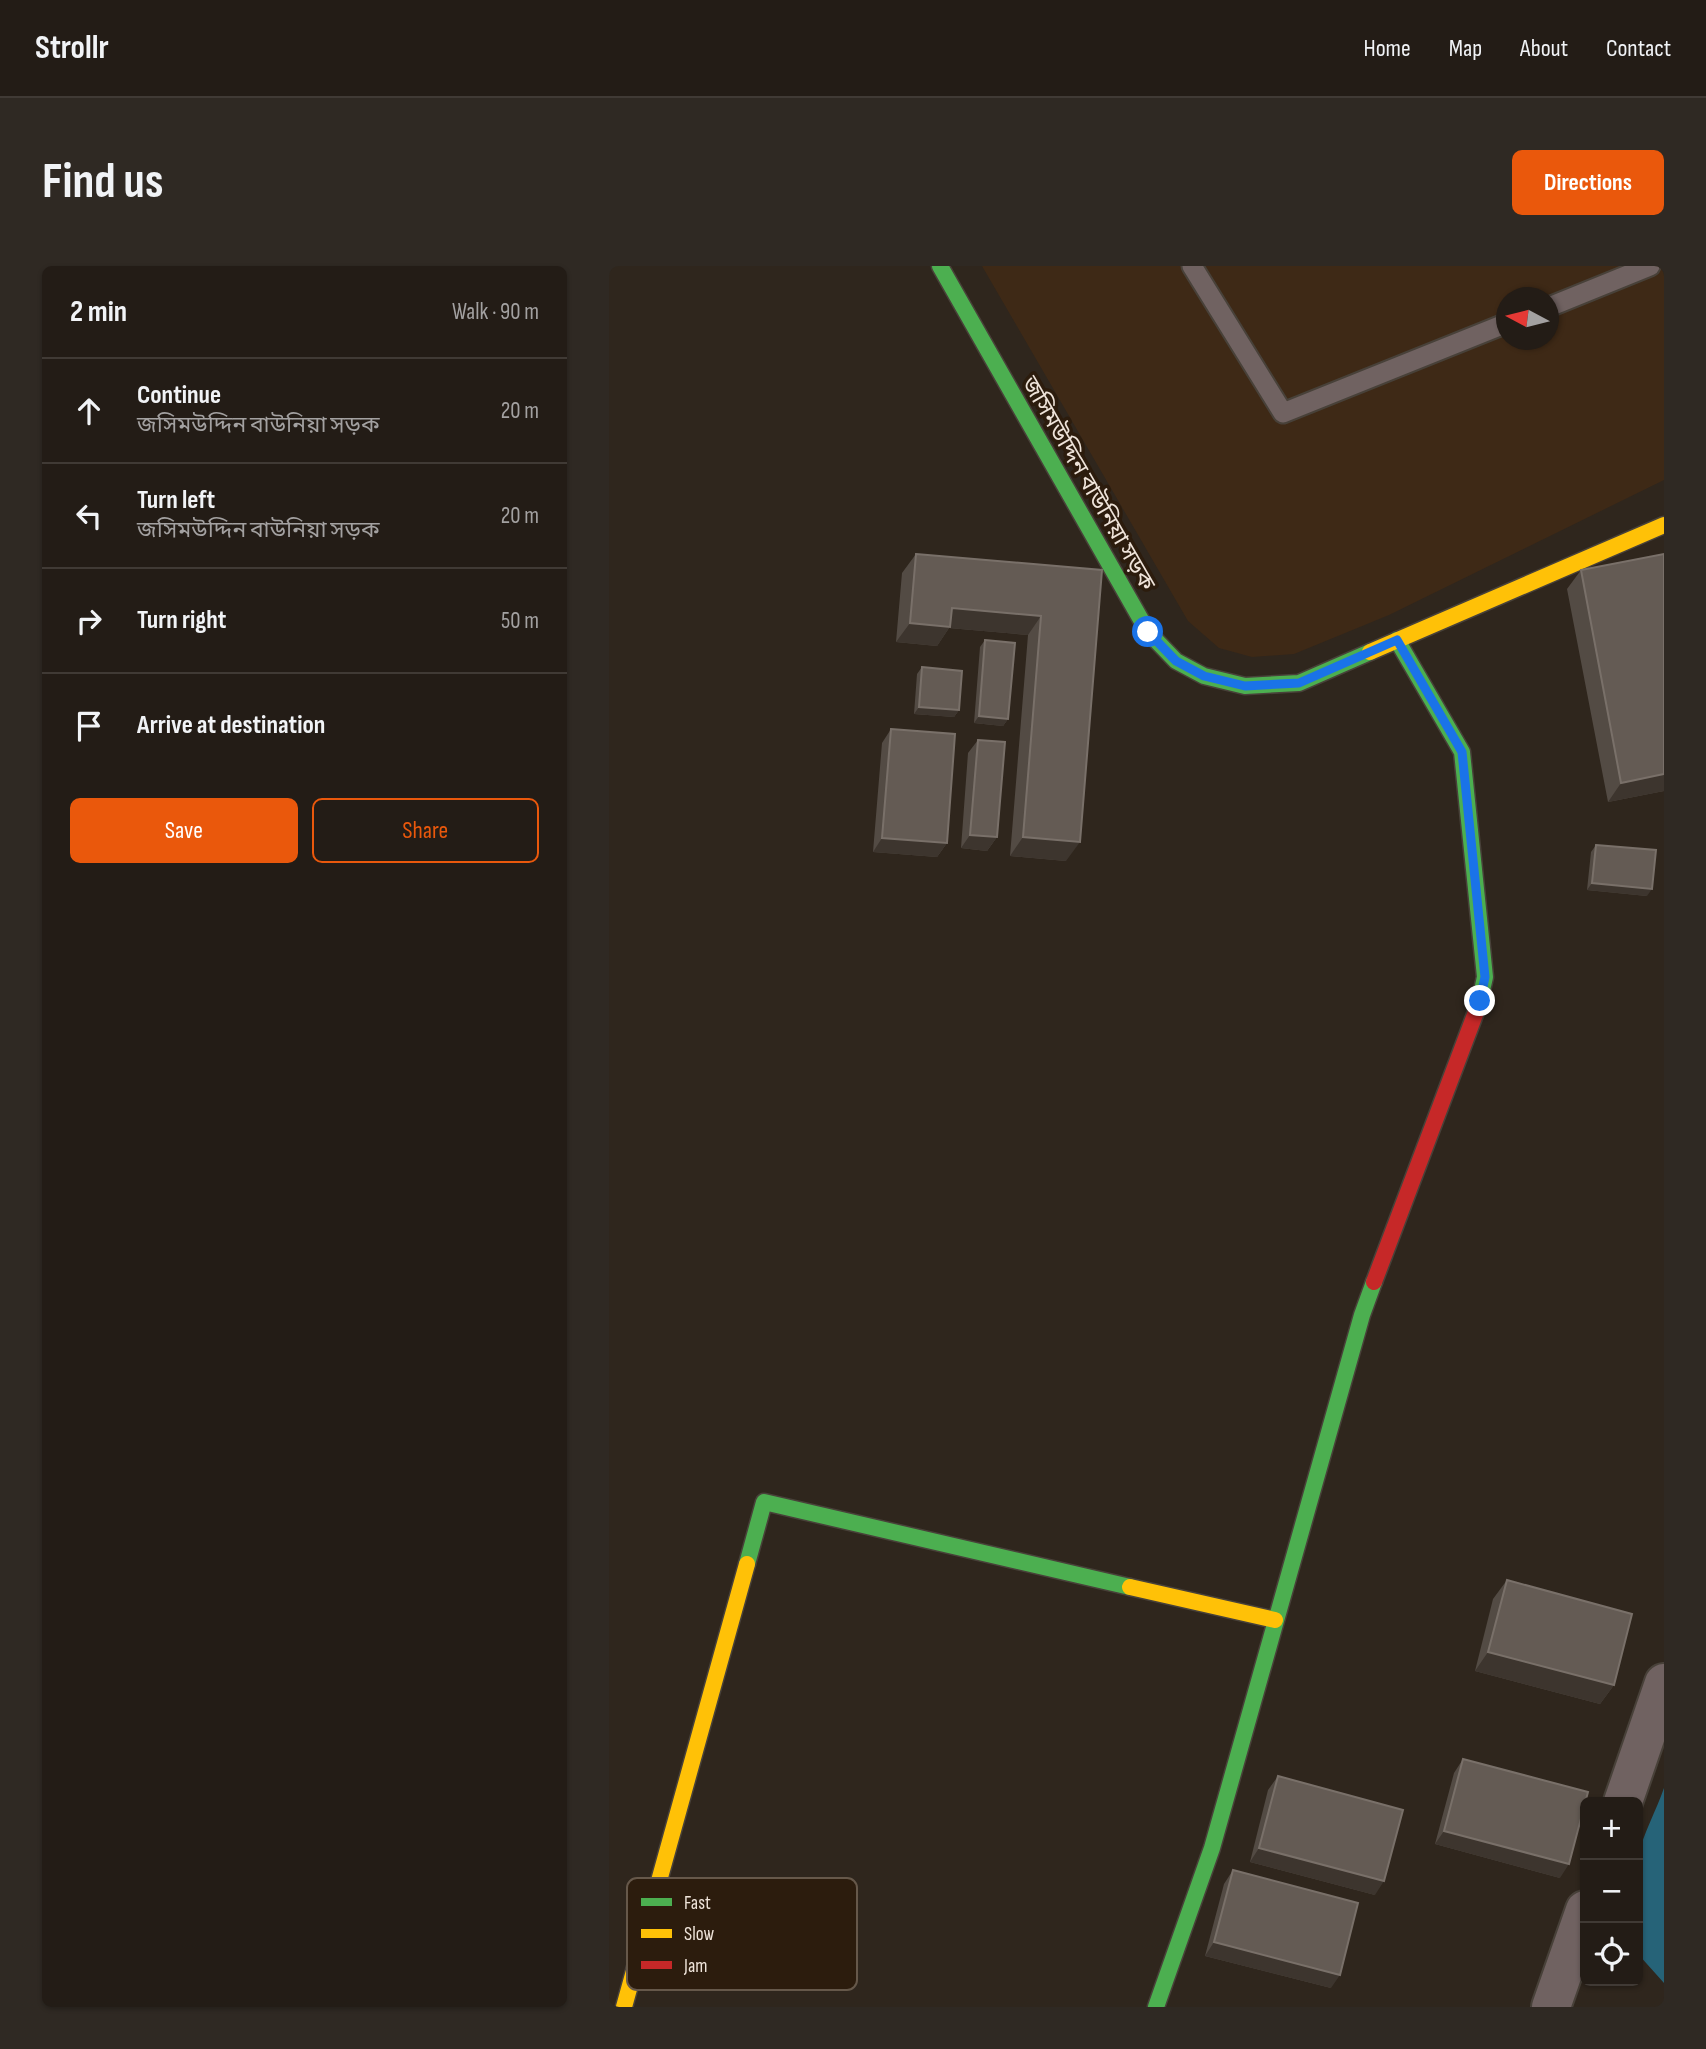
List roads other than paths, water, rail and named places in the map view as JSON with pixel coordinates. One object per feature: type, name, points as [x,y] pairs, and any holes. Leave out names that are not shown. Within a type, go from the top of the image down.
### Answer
[{"type":"street","name":"জসিমউদ্দিন বাউনিয়া সড়ক","points":[[940,266],[1148,632],[1176,661],[1204,676],[1245,686],[1299,683],[1664,524]]},
{"type":"street","points":[[1156,2007],[1212,1848],[1362,1315],[1480,1001],[1485,977],[1462,752],[1397,640]]},
{"type":"street","points":[[660,1878],[764,1502],[1275,1619]]},
{"type":"street","points":[[1625,1797],[1664,1683]]},
{"type":"street","points":[[1552,2007],[1581,1923]]},
{"type":"street","points":[[624,2007],[629,1990]]},
{"type":"lane","points":[[1192,266],[1283,413],[1496,327]]},
{"type":"lane","points":[[1559,303],[1650,266]]},
{"type":"water","points":[[1664,1788],[1664,1983],[1643,1960],[1643,1838]]}]
